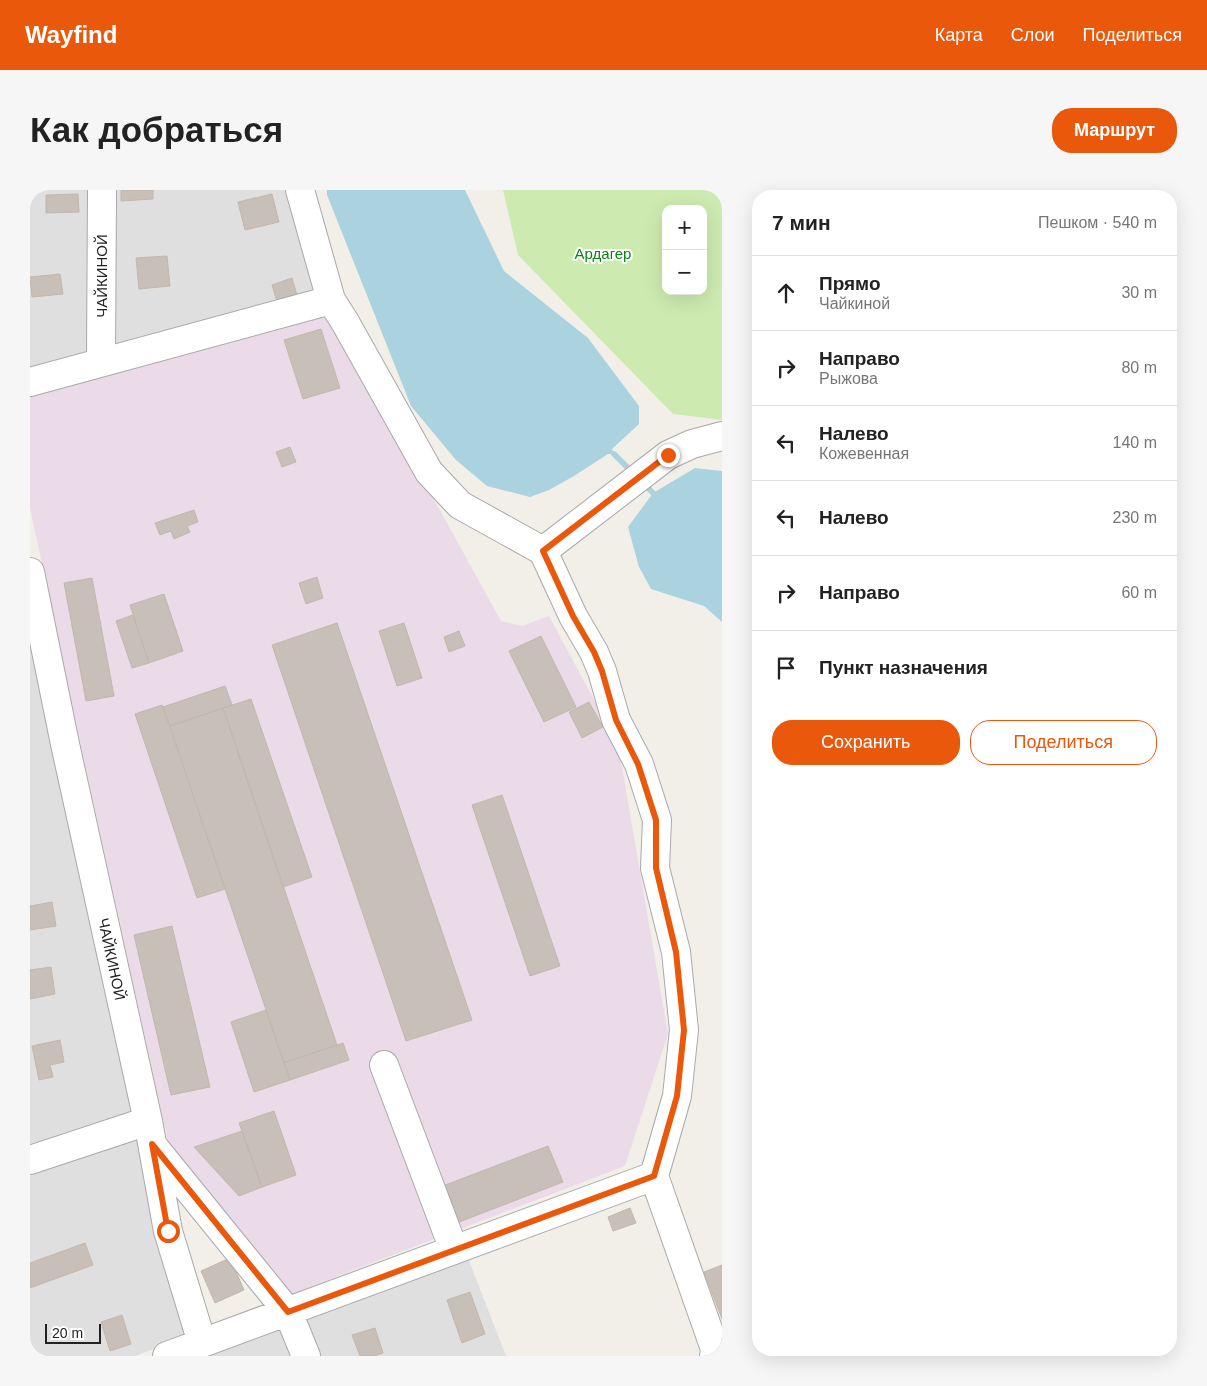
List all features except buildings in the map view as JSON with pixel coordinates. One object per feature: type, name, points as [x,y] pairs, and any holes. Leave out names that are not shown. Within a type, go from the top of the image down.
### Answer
[{"type":"street","name":"ЧАЙКИНОЙ","points":[[101,362],[102,190]]},
{"type":"street","points":[[300,190],[331,300],[346,322],[429,472],[460,505],[543,551],[573,616],[597,658],[616,720],[638,764],[656,820],[656,868],[676,952],[684,1030],[677,1096],[654,1176],[715,1353]]},
{"type":"street","points":[[30,382],[331,300]]},
{"type":"street","points":[[543,551],[668,455],[692,444],[722,436]]},
{"type":"street","name":"ЧАЙКИНОЙ","points":[[30,572],[150,1132],[168,1231],[202,1344]]},
{"type":"street","points":[[384,1065],[454,1250]]},
{"type":"street","points":[[30,1160],[150,1132],[288,1312],[306,1356]]},
{"type":"street","points":[[167,1356],[654,1176]]},
{"type":"shaded area","points":[[30,190],[91,190],[89,355],[30,369]]},
{"type":"shaded area","points":[[111,190],[291,190],[322,296],[114,352]]},
{"type":"shaded area","points":[[331,312],[501,621],[522,626],[549,616],[618,744],[668,1034],[625,1166],[291,1294],[168,1142],[30,508],[30,397]]},
{"type":"shaded area","points":[[30,637],[186,1337],[135,1356],[30,1356]]},
{"type":"shaded area","points":[[468,1258],[506,1356],[319,1356],[305,1319]]},
{"type":"shaded area","points":[[281,1325],[294,1356],[196,1356]]},
{"type":"green space","name":"Ардагер","points":[[503,190],[722,190],[722,420],[673,414],[518,255]]},
{"type":"water","points":[[327,190],[465,190],[504,271],[588,338],[639,406],[639,424],[612,449],[614,454],[608,454],[549,490],[530,497],[487,486],[456,460],[411,406],[327,195]]},
{"type":"water","points":[[695,468],[722,471],[722,622],[704,606],[651,589],[639,567],[628,527],[653,493]]},
{"type":"waterway","points":[[614,454],[634,474]]},
{"type":"waterway","points":[[644,484],[653,493]]},
{"type":"route","points":[[168,1231],[152,1144],[288,1312],[654,1176],[677,1096],[684,1030],[676,952],[656,868],[656,820],[638,764],[616,720],[602,671],[594,652],[573,616],[543,551],[668,455]]}]
